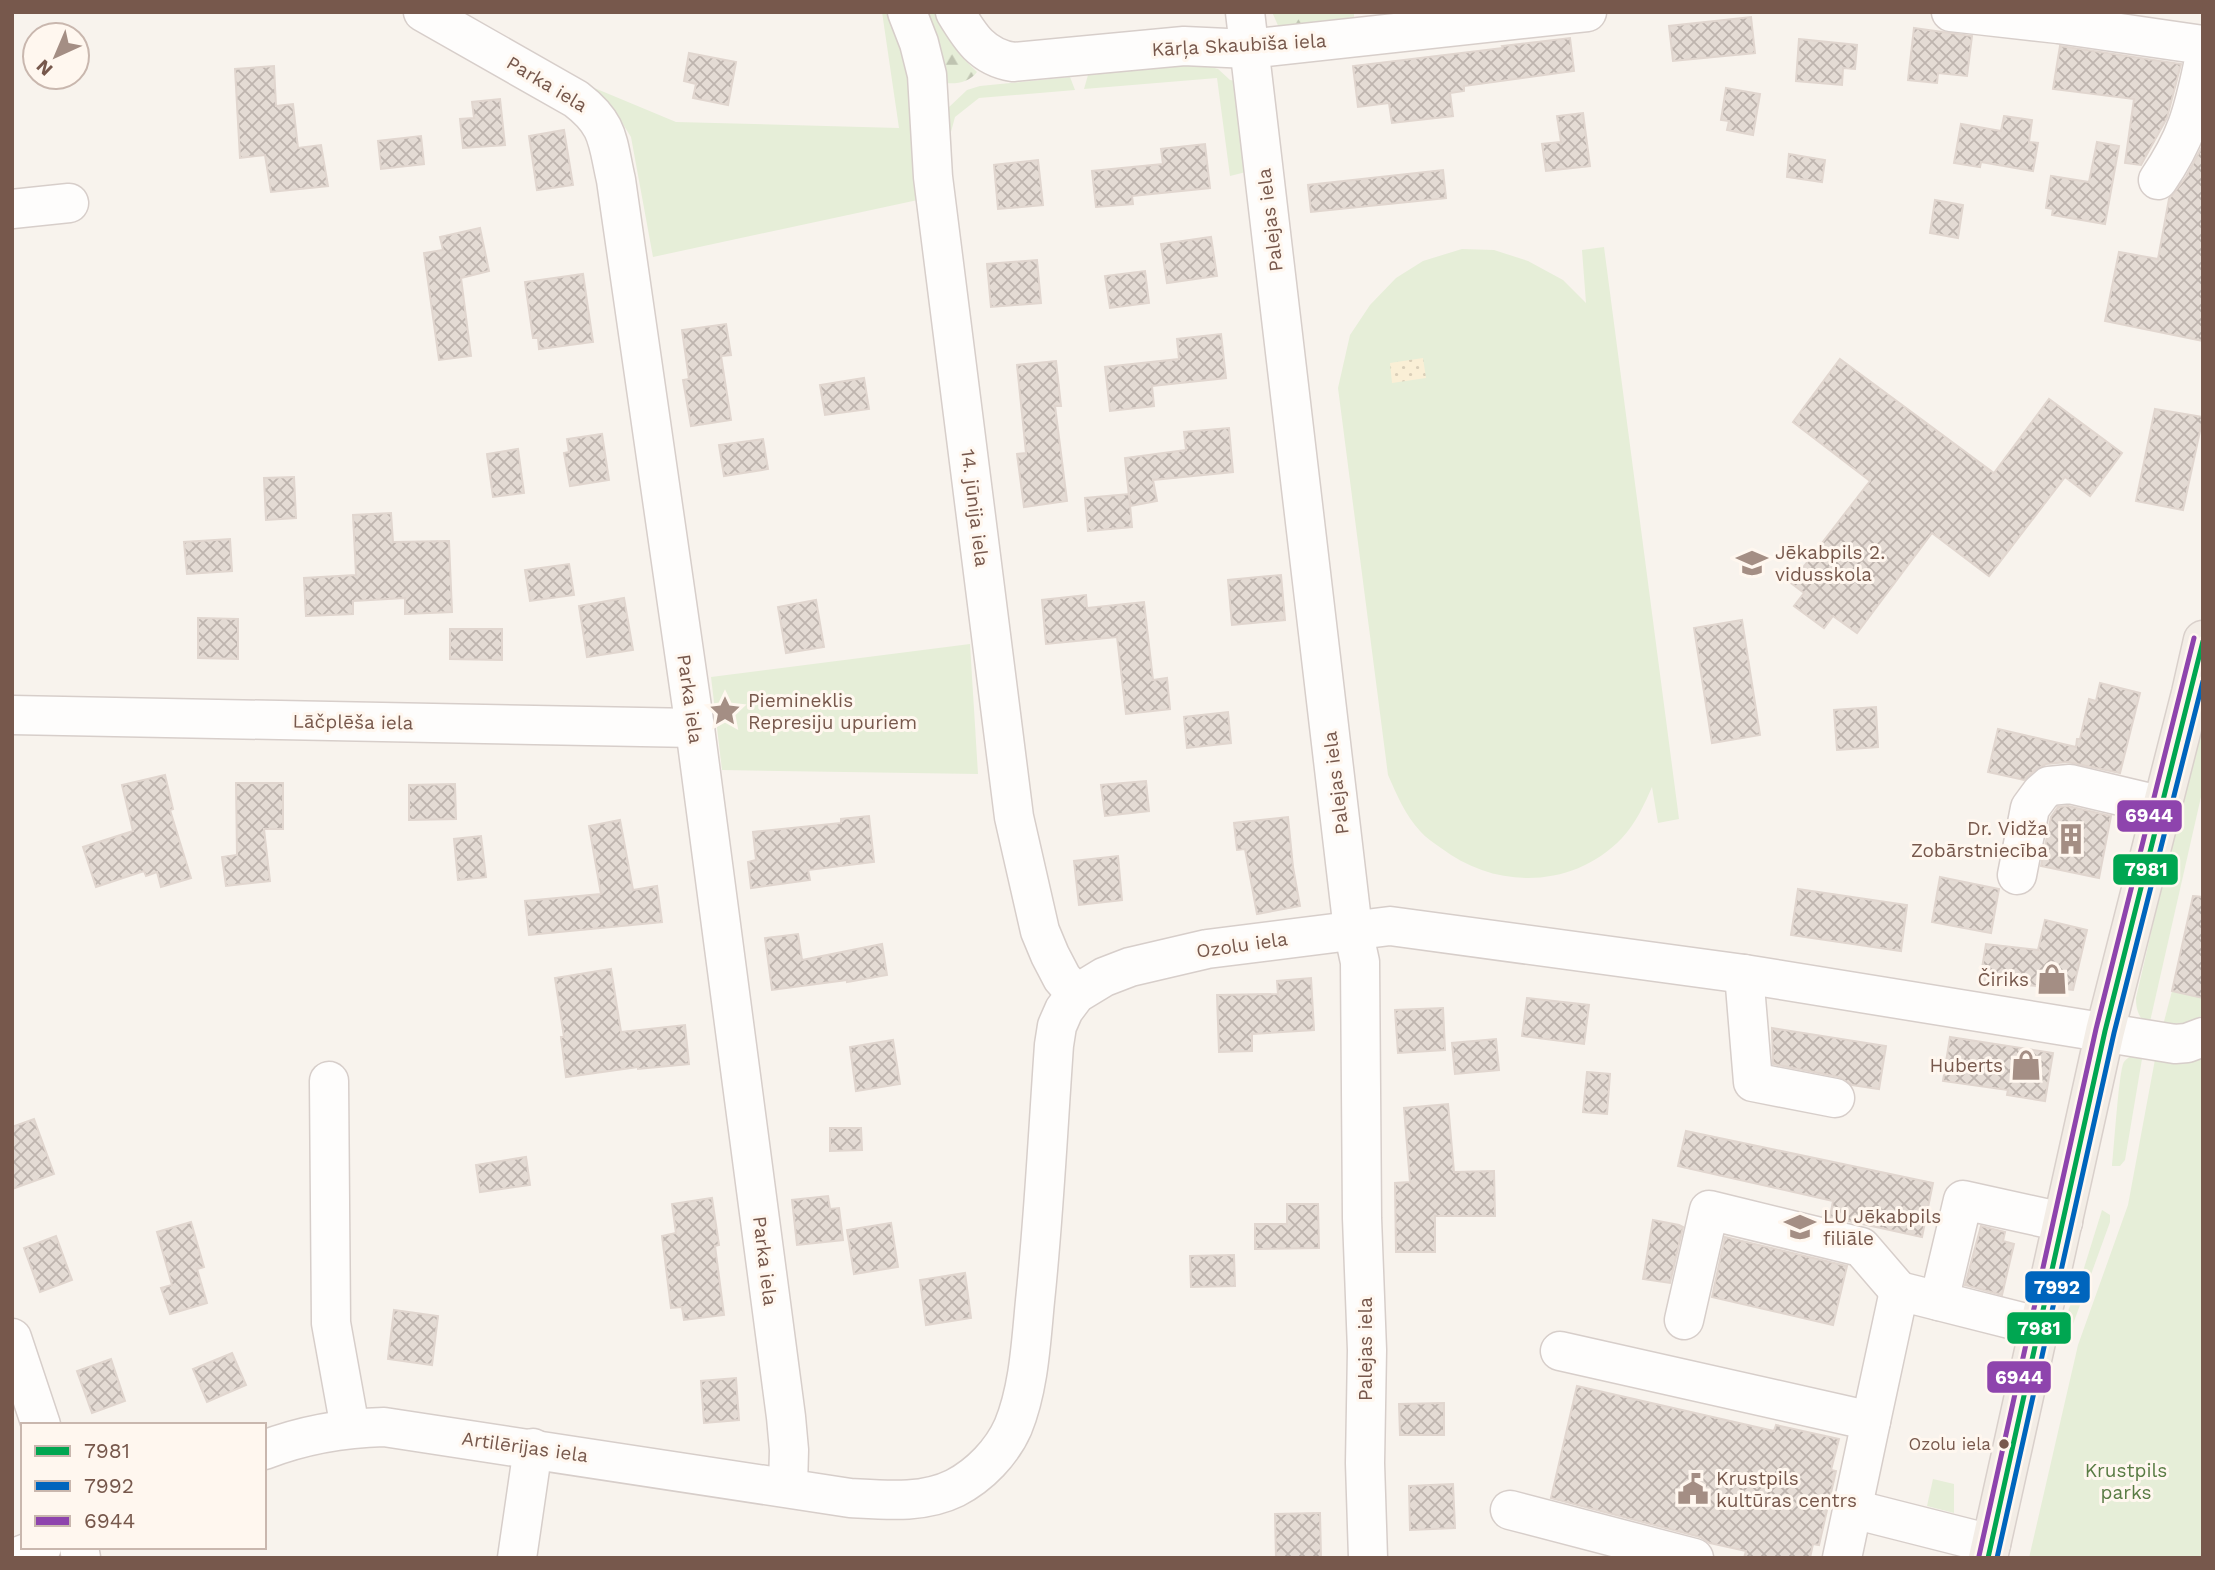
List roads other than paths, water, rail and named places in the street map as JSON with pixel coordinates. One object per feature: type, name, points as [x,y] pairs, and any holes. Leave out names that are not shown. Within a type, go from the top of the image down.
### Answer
[{"type":"main road","points":[[1990,1551],[2105,1031],[2203,640]]},
{"type":"street","name":"Parka iela","points":[[423,12],[576,99],[594,113],[604,129],[616,180],[695,728],[786,1417],[788,1487]]},
{"type":"street","name":"14. jūnija iela","points":[[907,12],[927,75],[933,177],[1014,817],[1040,931],[1056,966],[1076,994]]},
{"type":"street","name":"Kārļa Skaubīša iela","points":[[955,12],[979,48],[1000,60],[1013,62],[1184,46],[1247,30],[1587,12]]},
{"type":"street","points":[[1951,12],[2203,45]]},
{"type":"street","name":"Palejas iela","points":[[1247,30],[1353,930],[1360,962],[1368,1558]]},
{"type":"street","points":[[2158,180],[2177,153],[2185,133],[2196,100],[2203,65]]},
{"type":"street","points":[[12,209],[69,203]]},
{"type":"street","name":"Lāčplēša iela","points":[[12,715],[695,728]]},
{"type":"street","points":[[2017,875],[2030,808],[2049,786],[2070,784],[2163,806]]},
{"type":"street","name":"Ozolu iela","points":[[788,1487],[850,1498],[902,1500],[933,1496],[955,1488],[973,1476],[1004,1444],[1014,1424],[1028,1366],[1057,1026],[1064,1010],[1076,994],[1104,977],[1130,967],[1207,949],[1390,926],[1744,974],[2175,1044],[2203,1037]]},
{"type":"street","points":[[1744,974],[1753,1082],[1835,1098]]},
{"type":"street","points":[[329,1081],[331,1323],[350,1428]]},
{"type":"street","points":[[1938,1301],[1963,1200],[2063,1222]]},
{"type":"street","points":[[1684,1320],[1709,1210],[1861,1247],[1899,1291],[2040,1326]]},
{"type":"street","points":[[1842,1558],[1899,1291]]},
{"type":"street","points":[[12,1338],[40,1423]]},
{"type":"street","points":[[1560,1350],[1871,1422]]},
{"type":"street","name":"Artilērijas iela","points":[[266,1449],[284,1442],[350,1428],[384,1427],[788,1487]]},
{"type":"street","points":[[517,1558],[533,1448]]},
{"type":"street","points":[[1853,1509],[1990,1551]]},
{"type":"street","points":[[1510,1510],[1694,1558]]},
{"type":"street","points":[[15,1558],[37,1549]]},
{"type":"place","name":"Jēkabpils 2. vidusskola","points":[[1752,563]]},
{"type":"place","name":"Piemineklis Represiju upuriem","points":[[725,711]]},
{"type":"place","name":"Dr. Vidža Zobārstniecība","points":[[2071,839]]},
{"type":"place","name":"Čiriks","points":[[2052,979]]},
{"type":"place","name":"Huberts","points":[[2026,1065]]},
{"type":"place","name":"LU Jēkabpils filiāle","points":[[1800,1227]]},
{"type":"place","name":"Ozolu iela","points":[[2004,1444]]},
{"type":"place","name":"Krustpils kultūras centrs","points":[[1693,1489]]},
{"type":"park label","name":"Krustpils parks","points":[[2126,1481]]}]
